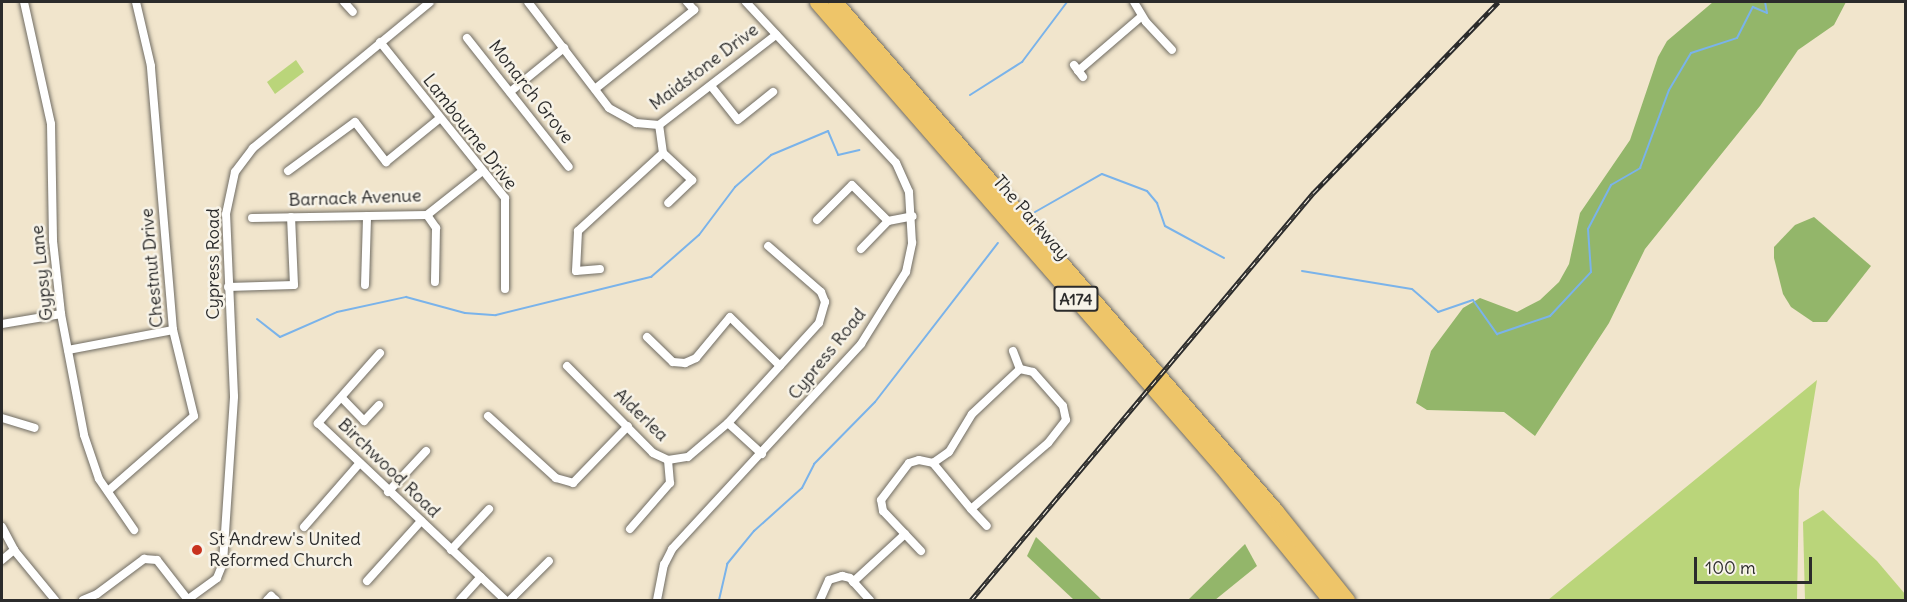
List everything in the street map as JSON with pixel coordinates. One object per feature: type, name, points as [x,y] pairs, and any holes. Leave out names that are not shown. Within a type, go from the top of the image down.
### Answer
[{"type":"highway","name":"The Parkway","points":[[816,2],[1221,467],[1330,600]]},
{"type":"highway","name":"The Parkway","points":[[835,2],[1276,511],[1347,600]]},
{"type":"street","name":"Gypsy Lane","points":[[24,2],[51,124],[53,241],[61,314],[84,435],[93,465],[134,530]]},
{"type":"street","name":"Chestnut Drive","points":[[108,491],[194,416],[173,330],[151,66],[136,2]]},
{"type":"street","points":[[345,2],[353,12]]},
{"type":"street","name":"Cypress Road","points":[[188,600],[217,578],[223,563],[234,396],[226,214],[235,172],[253,148],[430,2]]},
{"type":"street","name":"Maidstone Drive","points":[[528,2],[595,90],[620,116],[636,123],[659,125],[776,35]]},
{"type":"street","points":[[595,90],[694,10],[687,2]]},
{"type":"street","name":"Cypress Road","points":[[657,600],[664,565],[672,549],[836,374],[883,310],[906,272],[913,216],[909,192],[896,163],[746,2]]},
{"type":"street","points":[[1134,2],[1142,16],[1172,50]]},
{"type":"street","points":[[1078,71],[1142,16]]},
{"type":"street","name":"Monarch Grove","points":[[467,38],[569,167]]},
{"type":"street","name":"Lambourne Drive","points":[[380,42],[481,172],[505,198],[505,289]]},
{"type":"street","points":[[510,92],[564,48]]},
{"type":"street","points":[[711,86],[738,120],[773,92]]},
{"type":"street","points":[[288,171],[355,122],[386,162],[439,119]]},
{"type":"street","points":[[659,125],[663,153],[692,180],[668,203]]},
{"type":"street","points":[[600,269],[576,271],[578,231],[663,153]]},
{"type":"street","name":"Barnack Avenue","points":[[252,218],[427,215],[481,172]]},
{"type":"street","points":[[817,220],[852,185],[888,221]]},
{"type":"street","points":[[427,215],[436,228],[435,282]]},
{"type":"street","points":[[365,285],[367,216]]},
{"type":"street","points":[[861,249],[888,221],[913,216]]},
{"type":"street","points":[[228,286],[294,285],[291,217]]},
{"type":"street","name":"Alderlea","points":[[567,366],[653,453],[668,460],[688,458],[728,423],[819,323],[825,302],[821,292],[768,246]]},
{"type":"street","points":[[2,324],[61,314]]},
{"type":"street","points":[[647,337],[673,362],[685,363],[696,358],[730,316],[780,366]]},
{"type":"street","points":[[68,350],[173,330]]},
{"type":"street","points":[[1013,351],[1020,369]]},
{"type":"street","name":"Birchwood Road","points":[[380,353],[342,399],[318,423],[388,492],[505,600]]},
{"type":"street","points":[[921,551],[883,511],[882,496],[912,461],[933,463],[949,452],[972,414],[1020,369]]},
{"type":"street","points":[[971,509],[1048,443],[1066,420],[1063,406],[1033,372],[1020,369]]},
{"type":"street","points":[[342,399],[364,421],[379,405]]},
{"type":"street","points":[[488,416],[556,478],[573,483],[628,426]]},
{"type":"street","points":[[2,418],[34,428]]},
{"type":"street","points":[[728,423],[762,454]]},
{"type":"street","points":[[388,492],[426,451]]},
{"type":"street","points":[[630,529],[670,483],[668,460]]},
{"type":"street","points":[[933,463],[987,526]]},
{"type":"street","points":[[304,527],[360,464]]},
{"type":"street","points":[[451,550],[489,509]]},
{"type":"street","points":[[367,581],[421,521]]},
{"type":"street","points":[[2,527],[14,550],[55,600]]},
{"type":"street","points":[[853,582],[905,534]]},
{"type":"street","points":[[2,560],[14,550]]},
{"type":"street","points":[[82,600],[99,597],[144,559],[157,560],[188,600]]},
{"type":"street","points":[[510,600],[549,561]]},
{"type":"street","points":[[465,599],[481,577]]},
{"type":"street","points":[[820,600],[833,578],[846,577],[870,600]]},
{"type":"street","points":[[267,600],[271,596],[276,600]]},
{"type":"green space","points":[[1713,2],[1846,2],[1834,25],[1798,50],[1760,106],[1645,249],[1609,323],[1535,436],[1504,412],[1427,410],[1416,403],[1431,351],[1463,308],[1480,298],[1517,312],[1540,300],[1559,282],[1569,264],[1580,213],[1630,140],[1658,57],[1667,41]]},
{"type":"green space","points":[[296,60],[304,72],[275,94],[267,82]]},
{"type":"green space","points":[[1814,217],[1871,266],[1827,322],[1813,322],[1791,307],[1783,294],[1774,258],[1774,247],[1795,225]]},
{"type":"green space","points":[[1817,380],[1799,490],[1797,600],[1548,600]]},
{"type":"green space","points":[[1823,510],[1877,561],[1905,594],[1905,600],[1805,600],[1803,522]]},
{"type":"green space","points":[[1036,537],[1102,600],[1074,600],[1027,556]]},
{"type":"green space","points":[[1245,544],[1257,566],[1215,600],[1188,600]]},
{"type":"waterway","points":[[970,95],[1022,62],[1067,2]]},
{"type":"waterway","points":[[1302,271],[1412,289],[1438,312],[1473,300],[1497,334],[1550,316],[1591,272],[1588,229],[1611,185],[1640,168],[1669,90],[1691,53],[1737,38],[1753,7],[1767,13],[1765,2]]},
{"type":"waterway","points":[[257,319],[280,337],[337,312],[406,297],[465,313],[496,315],[651,277],[699,235],[735,187],[771,155],[828,131],[838,155],[859,150]]},
{"type":"waterway","points":[[1035,212],[1102,174],[1147,191],[1157,203],[1165,226],[1224,258]]},
{"type":"waterway","points":[[719,600],[727,564],[754,531],[802,488],[814,464],[875,402],[998,243]]},
{"type":"railway","points":[[971,600],[1313,193],[1498,2]]},
{"type":"place","name":"St Andrew's United Reformed Church","points":[[197,550]]}]
